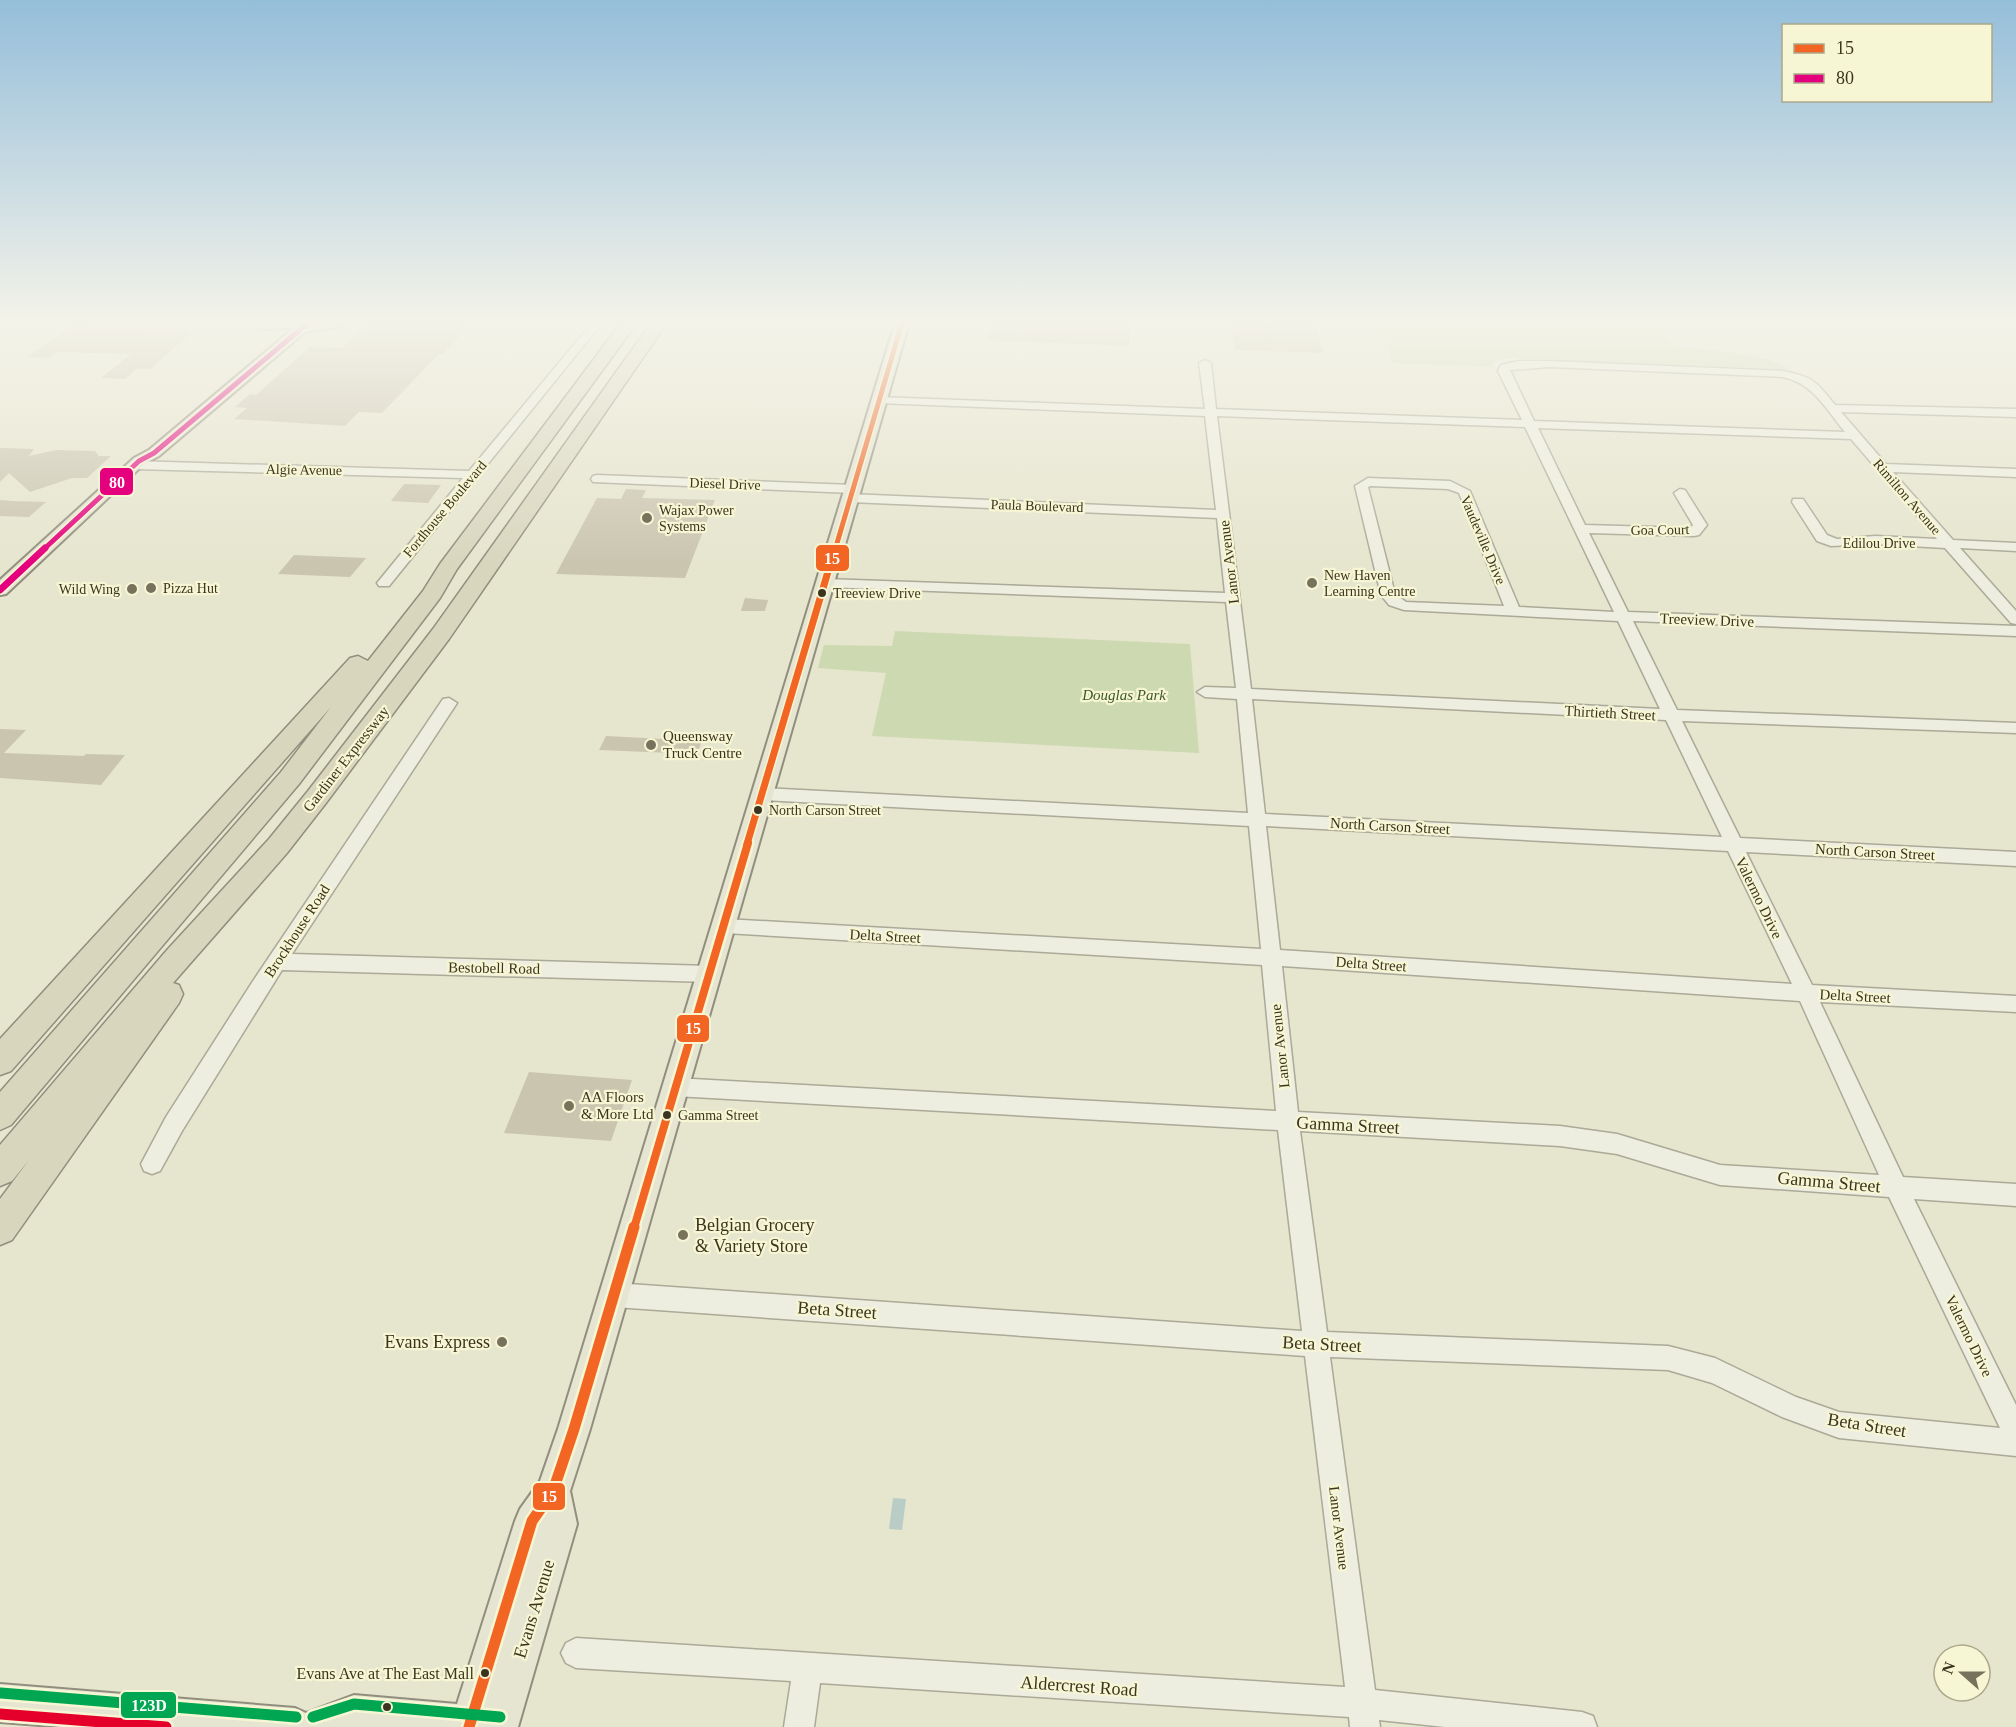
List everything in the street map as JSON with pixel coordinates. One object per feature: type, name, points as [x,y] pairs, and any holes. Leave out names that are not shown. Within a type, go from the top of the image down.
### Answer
[{"type":"highway","points":[[0,1114],[290,778],[432,592],[447,568],[569,404]]},
{"type":"highway","name":"Gardiner Expressway","points":[[0,1170],[177,958],[278,846],[441,634],[603,404]]},
{"type":"highway","points":[[0,1061],[192,850],[395,621],[447,568]]},
{"type":"highway","points":[[0,1228],[278,846]]},
{"type":"main road","points":[[136,463],[139,452],[197,404]]},
{"type":"main road","points":[[0,590],[136,463],[154,453],[210,404]]},
{"type":"main road","name":"Evans Avenue","points":[[484,1726],[560,1524],[553,1491],[615,1295],[675,1087],[725,926],[877,404]]},
{"type":"main road","points":[[0,1703],[295,1727]]},
{"type":"main road","points":[[315,1727],[354,1714],[484,1726]]},
{"type":"street","name":"Fordhouse Boulevard","points":[[384,583],[532,404]]},
{"type":"street","points":[[970,404],[1854,436]]},
{"type":"street","name":"Lanor Avenue","points":[[1209,404],[1244,694],[1255,819],[1288,1122],[1363,1715]]},
{"type":"street","name":"Valermo Drive","points":[[1520,404],[2016,1433]]},
{"type":"street","name":"Rimilton Avenue","points":[[1828,404],[1948,545],[2016,620]]},
{"type":"street","points":[[1832,408],[2016,413]]},
{"type":"street","name":"Algie Avenue","points":[[136,463],[474,475]]},
{"type":"street","points":[[1883,468],[2016,473]]},
{"type":"street","name":"Diesel Drive","points":[[597,479],[851,493]]},
{"type":"street","name":"Vaudeville Drive","points":[[1399,604],[1388,595],[1361,489],[1361,486],[1368,482],[1450,485],[1464,491],[1513,611]]},
{"type":"street","name":"Paula Boulevard","points":[[851,493],[1223,514]]},
{"type":"street","name":"Goa Court","points":[[1581,529],[1694,532],[1700,525],[1680,493]]},
{"type":"street","name":"Edilou Drive","points":[[1798,502],[1822,538],[1828,542],[1885,541],[2016,547]]},
{"type":"street","points":[[826,583],[1233,598]]},
{"type":"street","name":"Treeview Drive","points":[[1399,604],[1410,607],[2016,631]]},
{"type":"street","name":"Thirtieth Street","points":[[1205,692],[1671,716],[2016,728]]},
{"type":"street","name":"Brockhouse Road","points":[[152,1164],[174,1124],[336,871],[391,794],[449,703]]},
{"type":"street","name":"North Carson Street","points":[[763,794],[2016,859]]},
{"type":"street","name":"Delta Street","points":[[725,926],[2016,1004]]},
{"type":"street","name":"Bestobell Road","points":[[279,962],[710,974]]},
{"type":"street","name":"Gamma Street","points":[[675,1087],[1560,1136],[1617,1144],[1720,1175],[2016,1195]]},
{"type":"street","name":"Beta Street","points":[[615,1295],[1316,1344],[1668,1358],[1715,1371],[1791,1408],[1839,1425],[2016,1443]]},
{"type":"street","name":"Aldercrest Road","points":[[576,1653],[807,1669],[1363,1715],[1582,1727]]},
{"type":"street","points":[[799,1727],[807,1669]]},
{"type":"green space","name":"Douglas Park","points":[[895,631],[1190,644],[1199,753],[872,736],[886,673],[818,668],[824,645],[892,646]]},
{"type":"water","points":[[893,1498],[906,1499],[902,1530],[889,1529]]},
{"type":"building","points":[[239,404],[391,404],[382,413],[359,412],[345,426],[234,419],[247,408],[235,407]]},
{"type":"building","points":[[0,448],[34,449],[29,456],[56,450],[95,451],[99,456],[111,456],[87,478],[72,478],[30,492],[9,473],[0,482]]},
{"type":"building","points":[[404,484],[441,485],[428,503],[391,501]]},
{"type":"building","name":"Wajax Power Systems","points":[[626,489],[646,490],[642,498],[715,500],[685,578],[556,574],[597,498],[621,499]]},
{"type":"building","points":[[0,500],[46,502],[29,517],[0,516]]},
{"type":"building","points":[[294,555],[366,558],[350,577],[278,574]]},
{"type":"building","points":[[745,598],[768,600],[765,611],[741,611]]},
{"type":"building","points":[[0,729],[26,730],[4,753],[125,755],[101,785],[0,778]]},
{"type":"building","name":"Queensway Truck Centre","points":[[606,736],[702,741],[697,754],[599,750]]},
{"type":"building","name":"AA Floors & More Ltd","points":[[529,1072],[632,1080],[611,1141],[504,1133]]},
{"type":"transit line","name":"80","points":[[0,590],[139,461],[154,453],[213,404]]},
{"type":"transit line","name":"15","points":[[469,1727],[532,1521],[553,1491],[574,1429],[878,404]]},
{"type":"transit line","name":"123D","points":[[1,1693],[296,1717]]},
{"type":"transit line","name":"123D","points":[[313,1717],[354,1704],[500,1717]]},
{"type":"transit line","points":[[0,1714],[166,1727]]},
{"type":"place","name":"Wajax Power Systems","points":[[647,518]]},
{"type":"place","name":"New Haven Learning Centre","points":[[1312,583]]},
{"type":"place","name":"Pizza Hut","points":[[151,588]]},
{"type":"place","name":"Wild Wing","points":[[132,589]]},
{"type":"place","name":"Treeview Drive","points":[[822,593]]},
{"type":"place","name":"Queensway Truck Centre","points":[[651,745]]},
{"type":"place","name":"North Carson Street","points":[[758,810]]},
{"type":"place","name":"AA Floors & More Ltd","points":[[569,1106]]},
{"type":"place","name":"Gamma Street","points":[[667,1115]]},
{"type":"place","name":"Belgian Grocery & Variety Store","points":[[683,1235]]},
{"type":"place","name":"Evans Express","points":[[502,1342]]},
{"type":"place","name":"Evans Ave at The East Mall","points":[[485,1673]]}]
